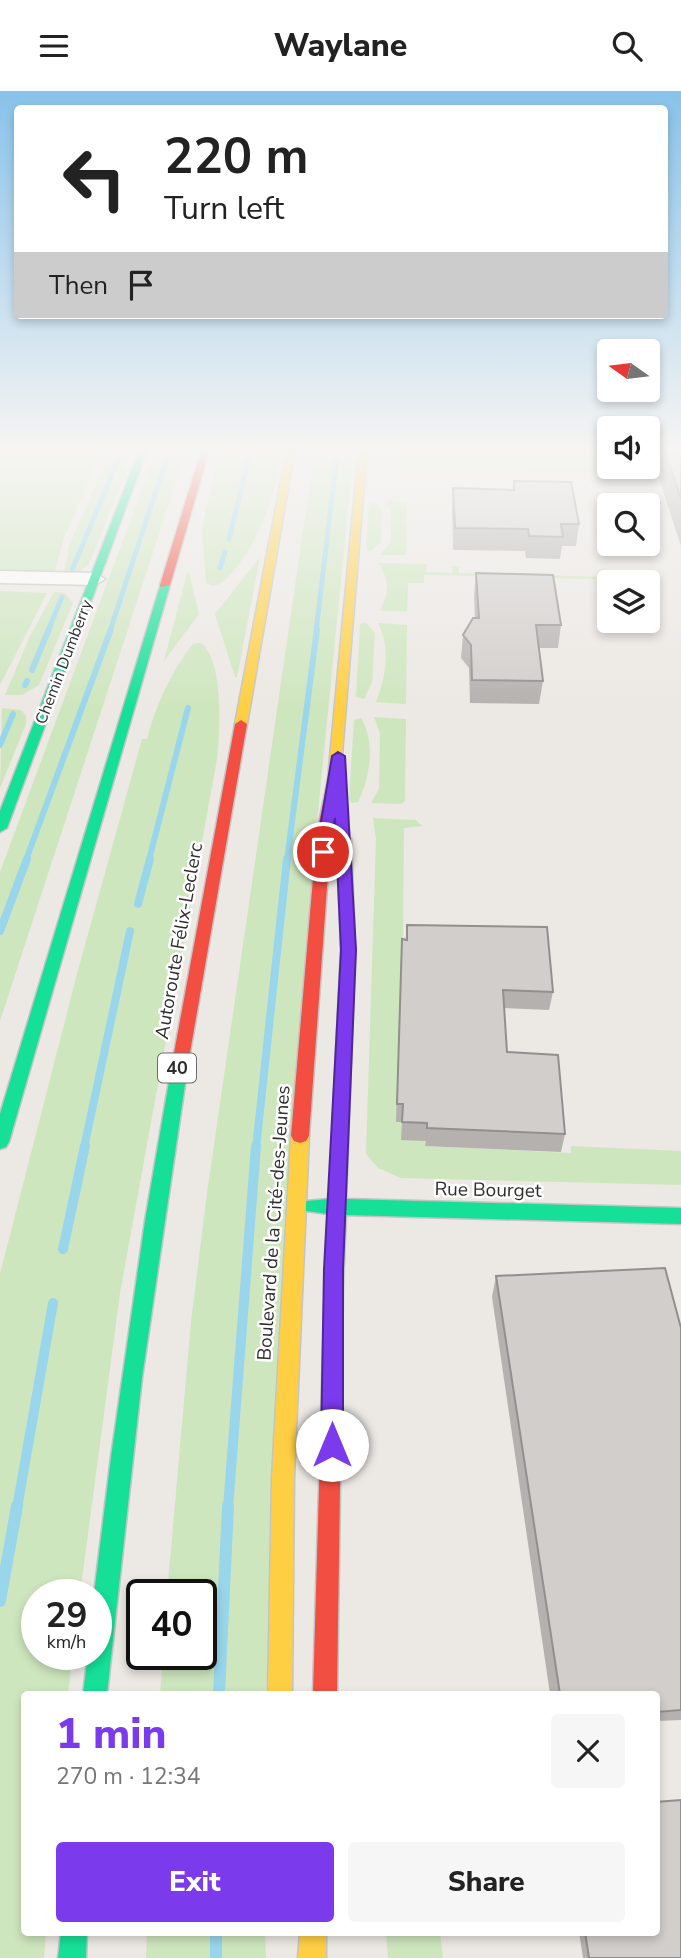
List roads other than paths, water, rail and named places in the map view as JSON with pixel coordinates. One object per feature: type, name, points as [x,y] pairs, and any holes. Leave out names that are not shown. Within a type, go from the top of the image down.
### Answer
[{"type":"main road","name":"Chemin Dumberry","points":[[0,828],[111,535]]},
{"type":"main road","points":[[0,1142],[180,535]]},
{"type":"main road","name":"Autoroute Félix-Leclerc","points":[[95,1691],[115,1506],[160,1171],[275,535]]},
{"type":"main road","name":"Boulevard de la Cité-des-Jeunes","points":[[280,1691],[282,1478],[294,1206],[324,832],[338,756],[356,535]]},
{"type":"main road","name":"Boulevard de la Cité-des-Jeunes","points":[[325,1691],[336,1207],[348,950],[338,756]]},
{"type":"main road","name":"Rue Bourget","points":[[294,1206],[681,1216]]},
{"type":"main road","points":[[72,1958],[74,1936]]},
{"type":"main road","points":[[312,1958],[313,1936]]},
{"type":"street","points":[[0,577],[94,584]]},
{"type":"street","points":[[0,587],[94,584]]},
{"type":"waterway","points":[[72,570],[87,535]]},
{"type":"waterway","points":[[110,631],[141,535]]},
{"type":"waterway","points":[[316,631],[328,535]]},
{"type":"waterway","points":[[220,568],[225,552]]},
{"type":"waterway","points":[[48,631],[62,597]]},
{"type":"waterway","points":[[32,670],[49,629]]},
{"type":"waterway","points":[[26,860],[111,629]]},
{"type":"waterway","points":[[287,860],[317,629]]},
{"type":"waterway","points":[[25,685],[27,681]]},
{"type":"waterway","points":[[149,860],[188,708]]},
{"type":"waterway","points":[[0,745],[13,714]]},
{"type":"waterway","points":[[0,931],[27,859]]},
{"type":"waterway","points":[[138,904],[150,859]]},
{"type":"waterway","points":[[256,1148],[287,859]]},
{"type":"waterway","points":[[84,1148],[130,931]]},
{"type":"waterway","points":[[63,1249],[85,1146]]},
{"type":"waterway","points":[[228,1508],[256,1146]]},
{"type":"waterway","points":[[17,1508],[53,1303]]},
{"type":"waterway","points":[[0,1601],[17,1506]]},
{"type":"waterway","points":[[219,1691],[228,1506]]},
{"type":"waterway","points":[[216,1936],[216,1958]]}]
